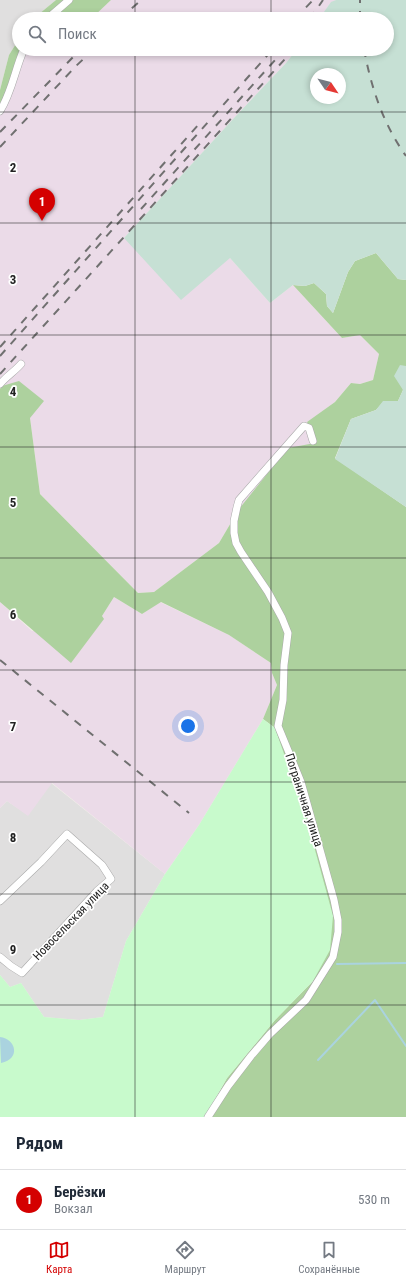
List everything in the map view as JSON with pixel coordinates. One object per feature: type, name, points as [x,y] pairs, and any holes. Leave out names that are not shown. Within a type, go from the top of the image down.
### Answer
[{"type":"street","points":[[55,12],[69,0]]},
{"type":"street","points":[[0,111],[6,102],[21,56]]},
{"type":"street","points":[[0,384],[21,364]]},
{"type":"street","name":"Пограничная улица","points":[[208,1117],[228,1086],[251,1056],[270,1034],[306,1000],[333,957],[338,932],[338,920],[334,900],[310,814],[300,782],[278,726],[282,700],[288,632],[268,592],[241,552],[234,533],[236,507],[240,500],[304,426],[309,428],[312,441]]},
{"type":"street","name":"Новосельская улица","points":[[0,901],[41,862],[67,834],[102,865],[111,879],[97,890],[22,973],[0,957]]},
{"type":"shaded area","points":[[0,0],[56,0],[41,12],[12,12],[12,50],[9,55],[0,90]]},
{"type":"shaded area","points":[[111,0],[336,0],[331,3],[324,12],[98,12]]},
{"type":"shaded area","points":[[19,56],[292,56],[124,238],[230,258],[270,303],[293,285],[342,338],[360,335],[379,354],[373,380],[360,384],[351,383],[335,402],[308,422],[315,443],[239,509],[219,543],[154,592],[138,593],[40,494],[30,418],[2,386],[0,389],[0,107]]},
{"type":"shaded area","points":[[114,597],[142,614],[160,602],[229,635],[271,663],[272,673],[277,685],[263,719],[199,825],[165,874],[52,783],[28,816],[7,801],[0,808],[0,602],[32,631],[102,616]]},
{"type":"shaded area","points":[[51,783],[165,874],[126,941],[103,1017],[79,1020],[44,1017],[21,983],[10,987],[0,975],[0,808],[7,801],[28,815]]},
{"type":"green space","points":[[56,0],[111,0],[98,12],[41,12]]},
{"type":"green space","points":[[336,0],[406,0],[406,280],[398,279],[376,253],[355,261],[348,272],[333,313],[327,306],[326,294],[314,283],[305,286],[293,285],[270,303],[230,258],[181,300],[124,238],[292,56],[394,56],[394,12],[324,12],[331,2]]},
{"type":"green space","points":[[12,50],[12,56],[20,56],[4,101],[0,107],[0,90],[9,55]]},
{"type":"green space","points":[[376,253],[398,279],[406,280],[406,366],[400,366],[403,390],[398,401],[384,401],[376,410],[351,419],[335,458],[406,507],[406,1117],[205,1117],[227,1078],[275,1020],[313,981],[275,728],[263,719],[277,685],[272,673],[271,663],[229,635],[161,602],[142,614],[114,597],[102,616],[104,619],[71,663],[0,602],[0,389],[2,386],[19,381],[44,401],[30,418],[40,494],[138,593],[154,592],[219,543],[239,509],[288,448],[315,443],[307,422],[335,402],[351,383],[360,384],[373,380],[379,354],[360,335],[342,338],[293,285],[305,286],[314,283],[326,294],[327,306],[333,313],[348,272],[355,261]]},
{"type":"green space","points":[[400,365],[406,366],[406,507],[335,459],[351,419],[376,410],[383,401],[398,401],[403,390],[394,376]]},
{"type":"green space","points":[[263,719],[275,728],[306,817],[333,916],[330,950],[313,981],[275,1020],[227,1078],[205,1117],[0,1117],[0,975],[10,987],[21,983],[44,1017],[79,1020],[103,1017],[126,941],[165,874],[199,825]]},
{"type":"water","points":[[0,1037],[10,1041],[14,1049],[12,1058],[1,1063]]},
{"type":"waterway","points":[[337,964],[406,963]]},
{"type":"waterway","points":[[318,1060],[375,1000],[406,1046]]},
{"type":"railway","points":[[128,12],[141,0]]},
{"type":"railway","points":[[302,12],[313,0]]},
{"type":"railway","points":[[315,12],[323,0]]},
{"type":"railway","points":[[360,0],[360,12]]},
{"type":"railway","points":[[119,12],[122,9]]},
{"type":"railway","points":[[0,132],[74,56]]},
{"type":"railway","points":[[0,147],[87,56]]},
{"type":"railway","points":[[0,356],[267,56]]},
{"type":"railway","points":[[141,209],[279,56]]},
{"type":"railway","points":[[0,374],[288,56]]},
{"type":"railway","points":[[366,56],[374,91],[384,118],[406,156]]},
{"type":"railway","points":[[0,347],[200,123]]},
{"type":"railway","points":[[0,660],[189,813]]},
{"type":"place","name":"Берёзки","points":[[42,221]]}]
